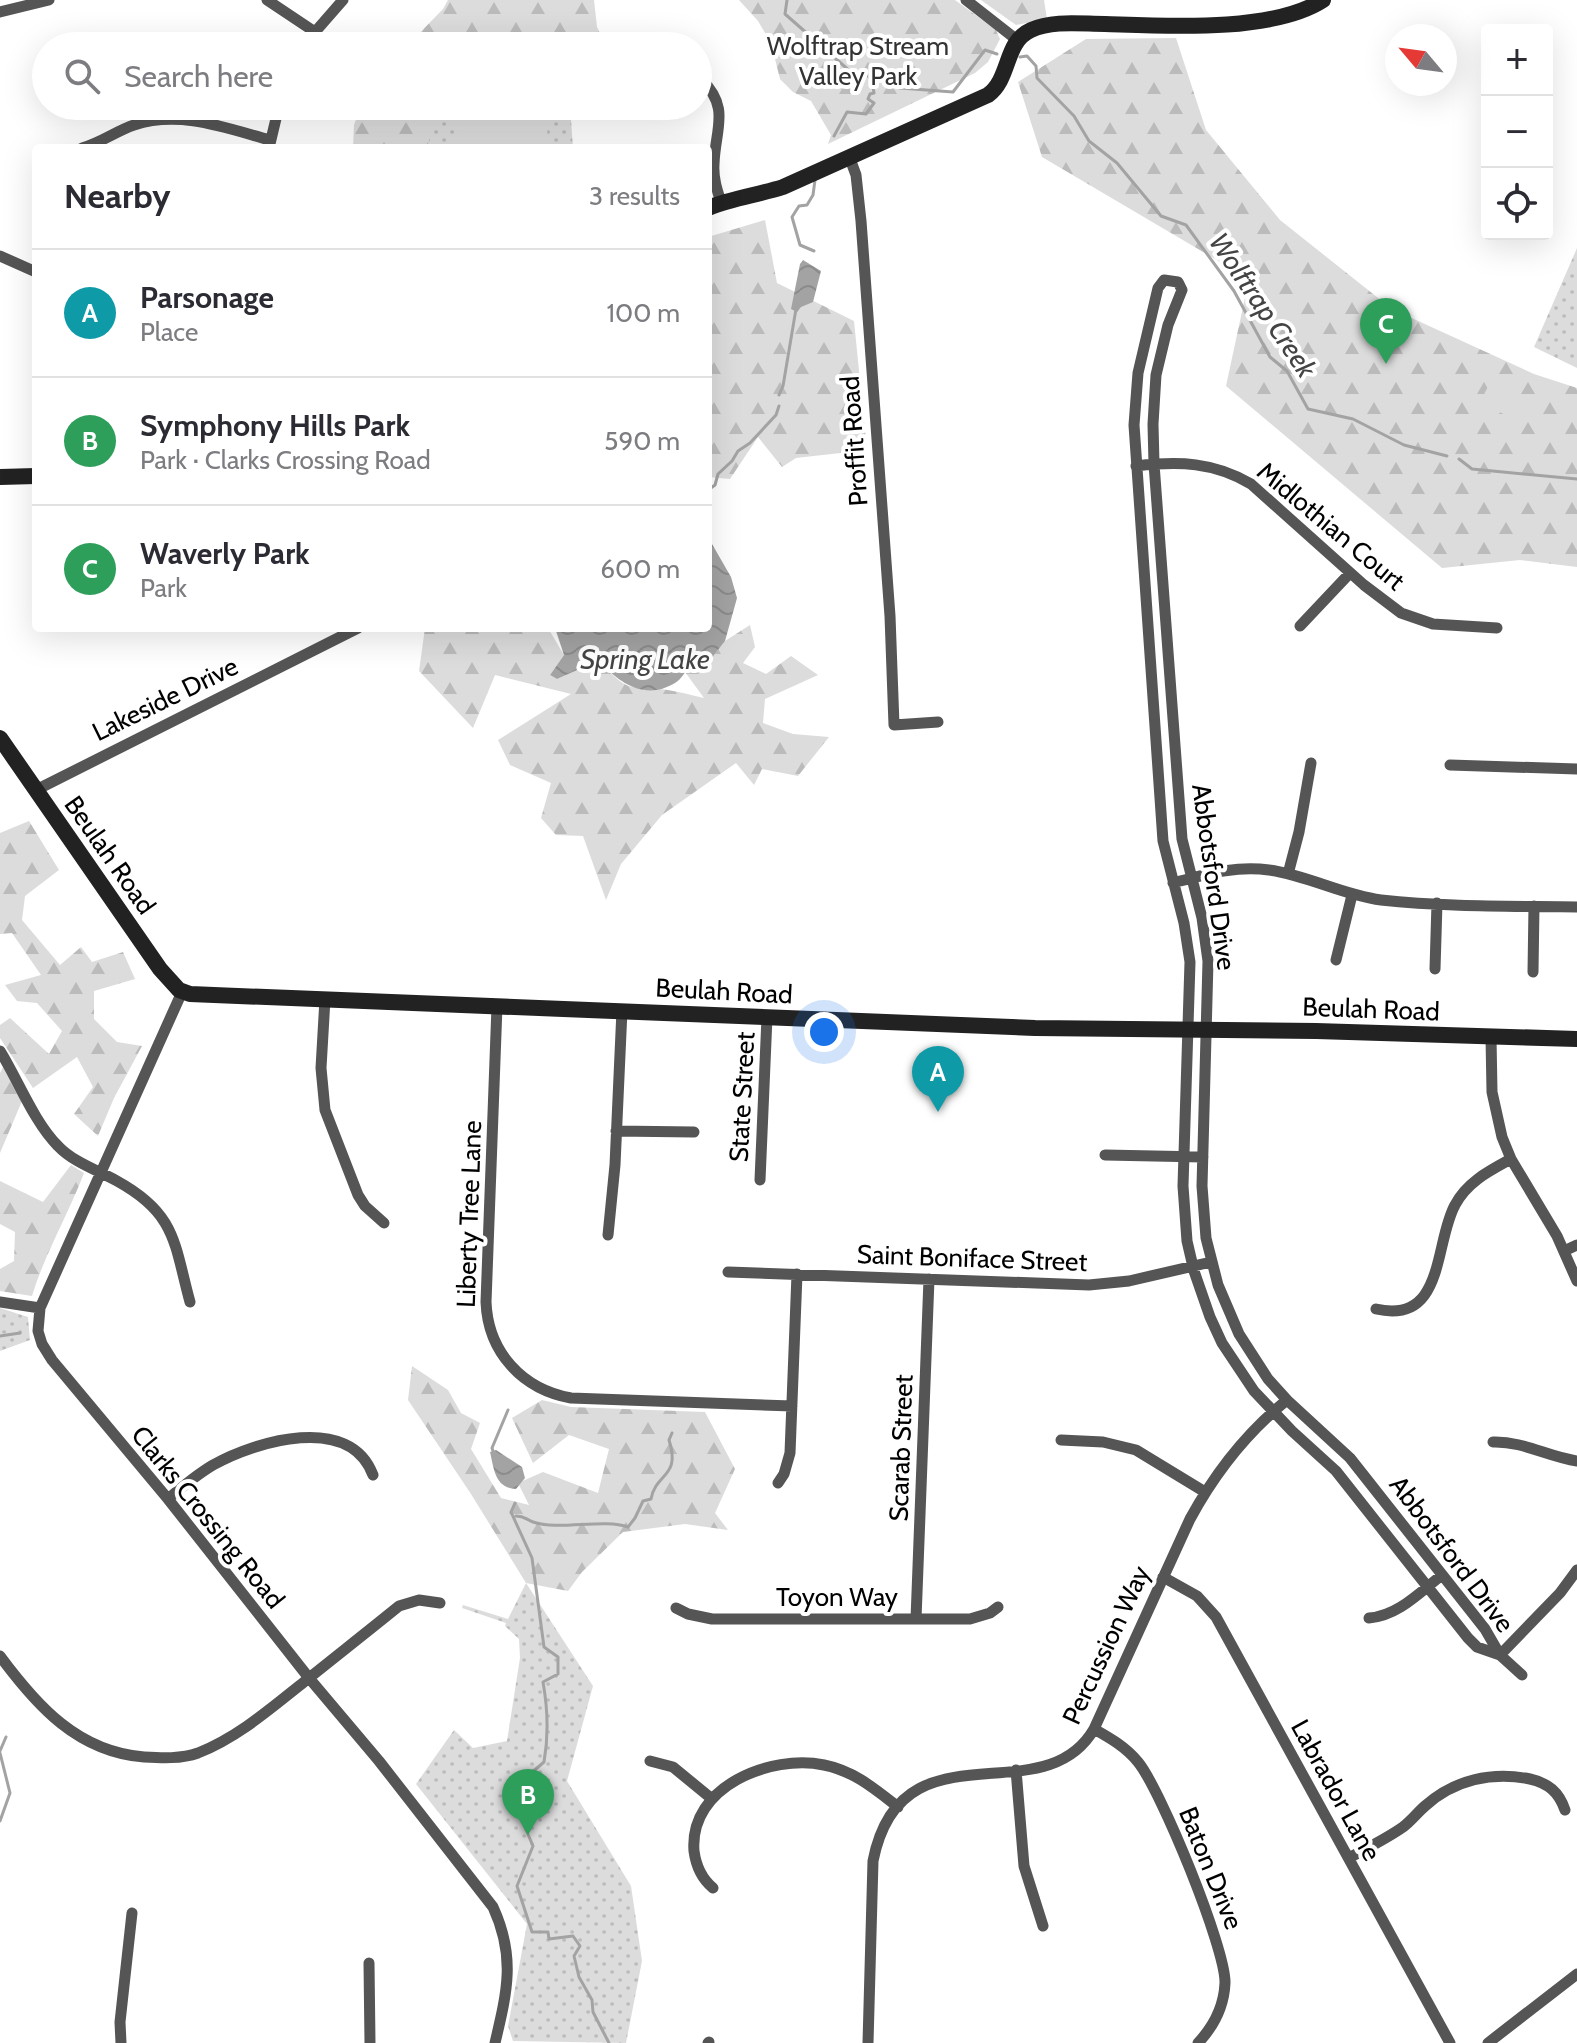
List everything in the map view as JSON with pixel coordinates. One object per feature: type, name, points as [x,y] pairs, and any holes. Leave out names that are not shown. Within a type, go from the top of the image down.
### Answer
[{"type":"main road","points":[[714,205],[783,187],[992,93],[1003,78],[1017,40],[1029,31],[1054,25],[1264,21],[1298,13],[1323,0]]},
{"type":"main road","points":[[0,477],[32,476]]},
{"type":"main road","name":"Beulah Road","points":[[0,738],[160,969],[182,992],[1022,1028],[1383,1032],[1577,1039]]},
{"type":"street","points":[[0,12],[49,0]]},
{"type":"street","points":[[267,0],[315,32],[343,0]]},
{"type":"street","points":[[966,0],[1017,40]]},
{"type":"street","points":[[712,93],[719,105],[719,135],[713,169],[714,205]]},
{"type":"street","points":[[91,144],[132,126],[160,120]]},
{"type":"street","points":[[177,120],[201,122],[269,144],[275,120]]},
{"type":"street","name":"Proffit Road","points":[[849,156],[856,175],[861,221],[894,725],[938,722]]},
{"type":"street","points":[[0,256],[32,270]]},
{"type":"street","name":"Abbotsford Drive","points":[[1164,280],[1178,282],[1182,290],[1168,325],[1156,375],[1154,464],[1182,839],[1207,943],[1203,1212],[1211,1262],[1227,1310],[1260,1368],[1287,1400],[1350,1458],[1485,1629],[1500,1655],[1477,1647],[1336,1471],[1272,1412],[1254,1391],[1222,1343],[1193,1266],[1184,1213],[1188,945],[1163,841],[1134,425],[1138,373],[1158,288],[1164,280]]},
{"type":"street","name":"Midlothian Court","points":[[1136,466],[1197,463],[1237,476],[1270,500],[1386,604],[1416,620],[1452,627],[1497,628]]},
{"type":"street","points":[[1300,626],[1350,573]]},
{"type":"street","name":"Lakeside Drive","points":[[36,790],[350,632]]},
{"type":"street","points":[[1288,874],[1303,817],[1311,763]]},
{"type":"street","points":[[1450,765],[1577,769]]},
{"type":"street","points":[[1173,883],[1239,869],[1269,870],[1352,895],[1406,902],[1577,907]]},
{"type":"street","points":[[1336,960],[1352,895]]},
{"type":"street","points":[[1435,969],[1437,903]]},
{"type":"street","points":[[1533,972],[1534,906]]},
{"type":"street","points":[[0,1302],[40,1308],[182,992]]},
{"type":"street","points":[[325,999],[321,1068],[328,1122],[358,1195],[372,1214],[384,1223]]},
{"type":"street","name":"Liberty Tree Lane","points":[[497,1006],[486,1302],[492,1335],[506,1361],[535,1386],[571,1398],[792,1406]]},
{"type":"street","points":[[608,1235],[622,1010]]},
{"type":"street","name":"State Street","points":[[760,1180],[767,1017]]},
{"type":"street","points":[[1491,1037],[1494,1105],[1511,1159],[1536,1197],[1577,1281]]},
{"type":"street","points":[[0,1051],[57,1146],[144,1200],[168,1227],[178,1247],[190,1302]]},
{"type":"street","points":[[616,1131],[694,1132]]},
{"type":"street","points":[[1105,1155],[1203,1157]]},
{"type":"street","points":[[1376,1309],[1406,1309],[1423,1296],[1436,1273],[1445,1231],[1456,1203],[1475,1180],[1511,1159]]},
{"type":"street","points":[[1564,1251],[1577,1245]]},
{"type":"street","name":"Saint Boniface Street","points":[[728,1272],[1097,1285],[1129,1281],[1211,1262]]},
{"type":"street","points":[[778,1483],[788,1462],[797,1274]]},
{"type":"street","name":"Scarab Street","points":[[916,1619],[929,1279]]},
{"type":"street","name":"Clarks Crossing Road","points":[[40,1308],[38,1331],[49,1355],[379,1761],[493,1907],[502,1930],[509,1966],[495,2043]]},
{"type":"street","name":"Percussion Way","points":[[868,2043],[873,1861],[881,1833],[898,1807],[917,1791],[943,1778],[1044,1768],[1080,1749],[1094,1729],[1205,1492],[1227,1460],[1287,1400]]},
{"type":"street","points":[[168,1499],[195,1477],[232,1456],[262,1445],[299,1438],[348,1445],[363,1456],[373,1475]]},
{"type":"street","points":[[1061,1440],[1103,1442],[1136,1450],[1205,1492]]},
{"type":"street","points":[[1493,1442],[1511,1442],[1577,1461]]},
{"type":"street","points":[[1522,1675],[1500,1655],[1560,1593],[1577,1570]]},
{"type":"street","points":[[1369,1618],[1388,1615],[1442,1575]]},
{"type":"street","name":"Labrador Lane","points":[[1163,1577],[1197,1596],[1216,1617],[1450,2043]]},
{"type":"street","points":[[0,1656],[37,1702],[66,1730],[95,1747],[130,1756],[166,1759],[194,1754],[256,1721],[399,1606],[419,1600],[440,1603]]},
{"type":"street","name":"Toyon Way","points":[[676,1608],[712,1619],[970,1619],[981,1617],[998,1607]]},
{"type":"street","name":"Baton Drive","points":[[1094,1729],[1126,1750],[1148,1776],[1220,1950],[1225,1982],[1223,1997],[1213,2023],[1198,2043]]},
{"type":"street","points":[[650,1761],[673,1767],[712,1799]]},
{"type":"street","points":[[713,1888],[698,1870],[694,1845],[699,1819],[712,1799],[733,1782],[756,1770],[781,1764],[806,1763],[839,1769],[856,1776],[898,1807]]},
{"type":"street","points":[[1016,1770],[1023,1858],[1043,1926]]},
{"type":"street","points":[[1349,1858],[1396,1832],[1438,1796],[1486,1776],[1520,1777],[1542,1782],[1557,1793],[1565,1810]]},
{"type":"street","points":[[121,2043],[120,2022],[132,1913]]},
{"type":"street","points":[[369,1963],[370,2043]]},
{"type":"street","points":[[1488,2043],[1577,1974]]},
{"type":"green space","points":[[448,0],[594,0],[599,32],[421,32]]},
{"type":"green space","name":"Wolftrap Stream Valley Park","points":[[739,0],[955,0],[996,30],[1000,39],[988,62],[975,73],[828,144],[831,135],[811,101],[793,92],[780,79],[771,43],[758,21]]},
{"type":"green space","points":[[981,0],[1044,0],[1047,19],[1016,25]]},
{"type":"green space","points":[[1176,38],[1206,130],[1280,220],[1392,309],[1534,374],[1577,388],[1577,567],[1520,560],[1442,568],[1226,386],[1249,279],[1042,157],[1018,82],[1086,39]]},
{"type":"green space","points":[[356,120],[434,120],[428,144],[353,144]]},
{"type":"green space","points":[[366,120],[571,120],[573,144],[357,144]]},
{"type":"green space","points":[[456,120],[547,120],[548,144],[457,144]]},
{"type":"green space","points":[[765,220],[777,283],[854,321],[867,450],[796,458],[782,467],[758,437],[730,479],[712,477],[712,236]]},
{"type":"green space","points":[[1577,248],[1577,368],[1534,347]]},
{"type":"green space","points":[[1492,379],[1527,397],[1515,420],[1480,402]]},
{"type":"green space","points":[[750,625],[755,647],[743,663],[766,674],[791,656],[818,675],[765,699],[763,723],[793,734],[829,737],[798,776],[762,769],[754,785],[736,763],[662,815],[621,864],[606,900],[583,836],[556,835],[541,818],[551,783],[510,765],[498,740],[571,694],[495,675],[473,728],[419,671],[424,632],[550,632],[564,655],[550,675],[557,679],[584,667],[603,665],[628,686],[670,690],[704,698],[685,672],[691,664],[711,659],[725,641]]},
{"type":"green space","points":[[29,821],[59,870],[25,896],[22,920],[60,965],[81,947],[92,962],[123,952],[135,979],[94,991],[94,1019],[117,1042],[142,1046],[98,1136],[74,1114],[93,1087],[77,1057],[33,1088],[0,1038],[0,1025],[10,1018],[49,1054],[62,1031],[37,1003],[17,1001],[5,985],[41,975],[12,933],[0,934],[0,833]]},
{"type":"green space","points":[[3,1067],[22,1101],[0,1153],[0,1073]]},
{"type":"green space","points":[[71,1165],[84,1173],[32,1296],[0,1291],[0,1269],[14,1261],[15,1232],[0,1224],[0,1181],[43,1202]]},
{"type":"green space","points":[[0,1308],[28,1317],[30,1340],[0,1351]]},
{"type":"green space","points":[[412,1366],[448,1390],[461,1413],[480,1423],[471,1449],[501,1498],[529,1505],[518,1483],[543,1472],[598,1493],[609,1449],[569,1435],[533,1463],[512,1418],[542,1400],[571,1407],[705,1412],[735,1469],[715,1513],[728,1530],[685,1524],[623,1532],[582,1572],[568,1591],[526,1583],[408,1400]]},
{"type":"green space","points":[[526,1583],[593,1686],[567,1781],[631,1886],[642,1961],[626,2043],[513,2041],[508,2026],[527,1924],[416,1784],[454,1730],[473,1748],[507,1741],[520,1658],[519,1639],[505,1626],[506,1623],[462,1608],[463,1605],[508,1619]]},
{"type":"water","points":[[803,260],[821,271],[813,302],[797,312],[791,309]]},
{"type":"water","name":"Spring Lake","points":[[712,544],[731,577],[737,598],[725,641],[711,659],[691,664],[682,677],[665,688],[645,690],[618,679],[603,665],[584,667],[557,679],[550,675],[564,655],[556,632],[712,632]]},
{"type":"water","points":[[496,1450],[522,1467],[525,1478],[516,1489],[504,1485],[497,1476],[490,1452]]},
{"type":"waterway","name":"Wolftrap Creek","points":[[787,0],[785,14],[852,73],[879,73],[900,88],[953,92],[985,50],[997,54]]},
{"type":"waterway","name":"Wolftrap Creek","points":[[1020,57],[1027,56],[1036,66],[1037,78],[1074,116],[1089,141],[1117,163],[1161,216],[1186,225],[1234,291],[1270,357],[1287,371],[1308,409],[1353,419],[1404,445],[1447,456]]},
{"type":"waterway","points":[[834,136],[847,112],[866,114],[874,103],[868,99],[874,93],[872,81],[866,73]]},
{"type":"waterway","points":[[814,251],[800,245],[792,217],[799,206],[807,205],[813,195],[815,180]]},
{"type":"waterway","points":[[779,395],[796,309]]},
{"type":"waterway","points":[[712,487],[718,474],[776,415],[779,406]]},
{"type":"waterway","name":"Wolftrap Creek","points":[[1459,459],[1472,469],[1577,479]]},
{"type":"waterway","points":[[0,1336],[20,1333]]},
{"type":"waterway","points":[[493,1451],[508,1410]]},
{"type":"waterway","points":[[516,1516],[543,1524],[628,1527],[643,1501],[651,1499],[670,1468],[672,1452],[669,1440],[672,1433]]},
{"type":"waterway","points":[[515,1503],[511,1512],[532,1558],[544,1647],[558,1657],[558,1674],[543,1682],[546,1752],[544,1762],[529,1775],[524,1825],[533,1846],[517,1886],[532,1932],[548,1932],[549,1939],[573,1936],[580,1946],[574,1956],[579,1977],[609,2043]]},
{"type":"waterway","points":[[0,1751],[6,1737]]},
{"type":"waterway","points":[[0,1753],[10,1793],[0,1821]]},
{"type":"place","name":"Waverly Park","points":[[1386,364]]},
{"type":"place","name":"Parsonage","points":[[938,1112]]},
{"type":"place","name":"Symphony Hills Park","points":[[528,1835]]}]
